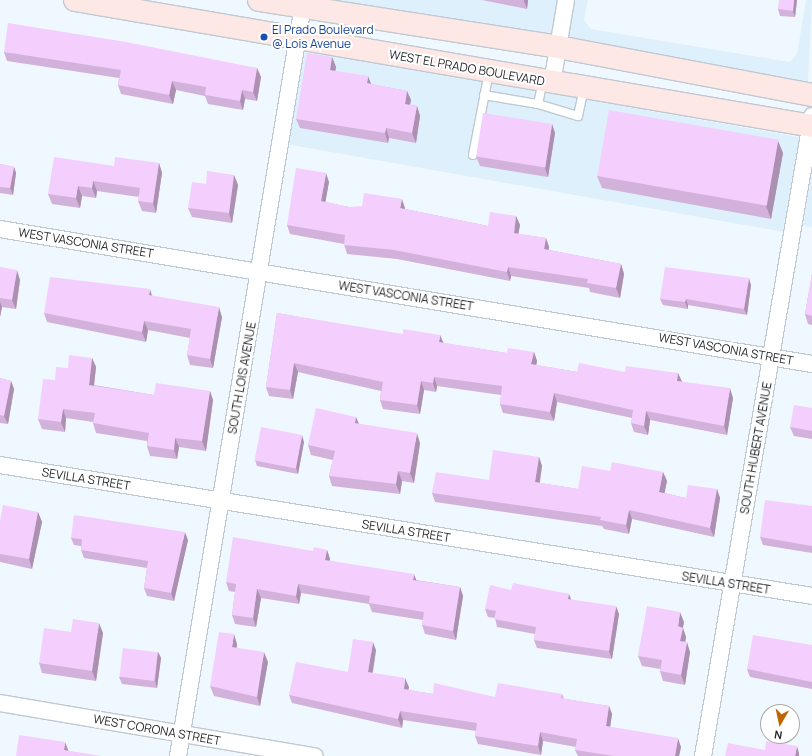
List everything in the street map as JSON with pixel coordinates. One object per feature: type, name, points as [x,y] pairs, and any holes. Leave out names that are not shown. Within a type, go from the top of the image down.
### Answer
[{"type":"street","name":"WEST EL PRADO BOULEVARD","points":[[75,0],[547,82],[811,123]]},
{"type":"street","points":[[258,0],[304,4],[558,47],[812,95]]},
{"type":"street","points":[[547,82],[558,47],[566,0]]},
{"type":"street","name":"SOUTH LOIS AVENUE","points":[[178,756],[304,4]]},
{"type":"street","name":"SOUTH HUBERT AVENUE","points":[[703,756],[808,158],[811,123]]},
{"type":"street","name":"WEST VASCONIA STREET","points":[[0,229],[812,364]]},
{"type":"street","name":"SEVILLA STREET","points":[[0,465],[812,596]]},
{"type":"street","name":"WEST CORONA STREET","points":[[0,703],[314,756]]},
{"type":"lane","points":[[473,155],[489,72]]},
{"type":"lane","points":[[538,104],[547,82]]},
{"type":"lane","points":[[484,95],[538,104],[578,116],[584,88]]},
{"type":"shaded area","points":[[323,0],[557,0],[551,36]]},
{"type":"shaded area","points":[[575,0],[588,0],[584,20],[591,29],[790,62],[797,54],[806,0],[812,0],[808,84],[568,39]]},
{"type":"shaded area","points":[[305,50],[799,137],[783,232],[288,145]]},
{"type":"shaded area","points":[[812,171],[812,227],[803,226]]},
{"type":"building","points":[[779,0],[794,0],[793,11],[778,9]]},
{"type":"building","points":[[8,23],[126,42],[257,68],[253,92],[242,90],[240,101],[205,95],[206,87],[172,81],[169,95],[118,85],[121,70],[4,52]]},
{"type":"building","points":[[307,53],[332,57],[330,70],[368,76],[367,83],[407,91],[405,104],[417,106],[412,133],[386,128],[385,133],[296,119]]},
{"type":"building","points":[[609,110],[778,140],[767,206],[597,176]]},
{"type":"building","points":[[483,113],[552,124],[545,167],[476,156]]},
{"type":"building","points":[[54,157],[114,166],[115,157],[159,163],[153,203],[138,201],[140,188],[93,181],[92,188],[78,186],[76,198],[48,194]]},
{"type":"building","points":[[0,164],[14,167],[10,188],[0,187]]},
{"type":"building","points":[[296,168],[326,173],[321,201],[349,207],[362,206],[364,193],[402,199],[400,208],[488,226],[490,212],[516,216],[514,233],[546,238],[544,249],[621,264],[616,288],[587,283],[588,279],[508,267],[507,272],[394,250],[344,245],[345,235],[287,225]]},
{"type":"building","points":[[207,171],[234,175],[229,213],[188,208],[192,182],[206,184]]},
{"type":"building","points":[[0,267],[17,270],[12,300],[0,298]]},
{"type":"building","points":[[665,267],[749,278],[744,309],[686,299],[685,302],[660,299]]},
{"type":"building","points":[[812,274],[812,316],[805,314]]},
{"type":"building","points":[[50,277],[150,289],[149,295],[219,307],[210,359],[187,355],[191,329],[144,321],[142,332],[44,313]]},
{"type":"building","points":[[277,313],[403,334],[403,329],[440,335],[439,342],[507,353],[508,348],[534,352],[531,364],[577,372],[579,363],[625,372],[626,366],[678,373],[677,381],[730,388],[724,426],[646,411],[644,426],[631,423],[633,410],[554,393],[550,412],[500,404],[502,386],[434,377],[433,383],[421,381],[417,405],[380,400],[383,382],[294,363],[290,390],[266,387]]},
{"type":"building","points":[[69,355],[92,358],[89,385],[154,395],[156,383],[210,391],[202,441],[175,438],[174,450],[147,446],[149,433],[93,423],[95,413],[63,409],[61,422],[38,419],[43,379],[55,380],[56,367],[68,368]]},
{"type":"building","points":[[0,378],[11,381],[4,416],[0,415]]},
{"type":"building","points":[[794,405],[812,408],[812,431],[790,427]]},
{"type":"building","points":[[316,408],[356,417],[355,423],[417,433],[410,473],[398,471],[396,484],[329,476],[335,451],[308,445]]},
{"type":"building","points":[[261,427],[302,435],[296,468],[255,460]]},
{"type":"building","points":[[493,450],[539,457],[535,482],[578,489],[582,466],[610,471],[612,462],[663,472],[659,492],[686,498],[688,485],[717,489],[710,528],[629,510],[626,525],[600,520],[601,517],[432,493],[436,472],[489,480]]},
{"type":"building","points":[[765,500],[812,506],[812,546],[760,537]]},
{"type":"building","points":[[3,505],[38,512],[29,559],[0,554],[0,521]]},
{"type":"building","points":[[74,515],[185,532],[171,593],[144,588],[148,561],[81,550],[82,539],[71,538]]},
{"type":"building","points":[[233,537],[313,551],[314,547],[327,550],[325,560],[414,574],[413,580],[460,587],[453,631],[422,625],[424,612],[369,603],[370,596],[298,584],[296,596],[257,589],[253,618],[232,615],[236,584],[226,582]]},
{"type":"building","points":[[513,583],[569,594],[568,599],[616,606],[609,651],[534,640],[536,627],[494,619],[496,611],[485,609],[490,585],[511,590]]},
{"type":"building","points":[[647,606],[680,612],[678,626],[683,628],[680,641],[687,642],[681,675],[660,671],[662,660],[638,656]]},
{"type":"building","points":[[73,619],[99,623],[92,671],[39,663],[44,628],[71,632]]},
{"type":"building","points":[[219,632],[234,634],[232,647],[264,652],[257,697],[210,686]]},
{"type":"building","points":[[753,635],[812,645],[812,682],[747,669]]},
{"type":"building","points":[[353,639],[373,642],[368,672],[405,678],[404,689],[433,694],[434,683],[495,697],[498,683],[562,694],[561,698],[609,706],[606,726],[678,738],[675,756],[614,756],[575,750],[577,739],[540,732],[538,746],[475,736],[477,723],[400,711],[398,719],[289,695],[296,662],[348,672]]},
{"type":"building","points":[[123,648],[158,652],[154,681],[119,677]]},
{"type":"building","points":[[19,735],[65,742],[64,750],[102,756],[16,756]]},
{"type":"building","points":[[728,743],[765,750],[766,744],[785,744],[797,746],[795,756],[725,756]]},
{"type":"place","name":"El Prado Boulevard @ Lois Avenue","points":[[264,37]]}]
